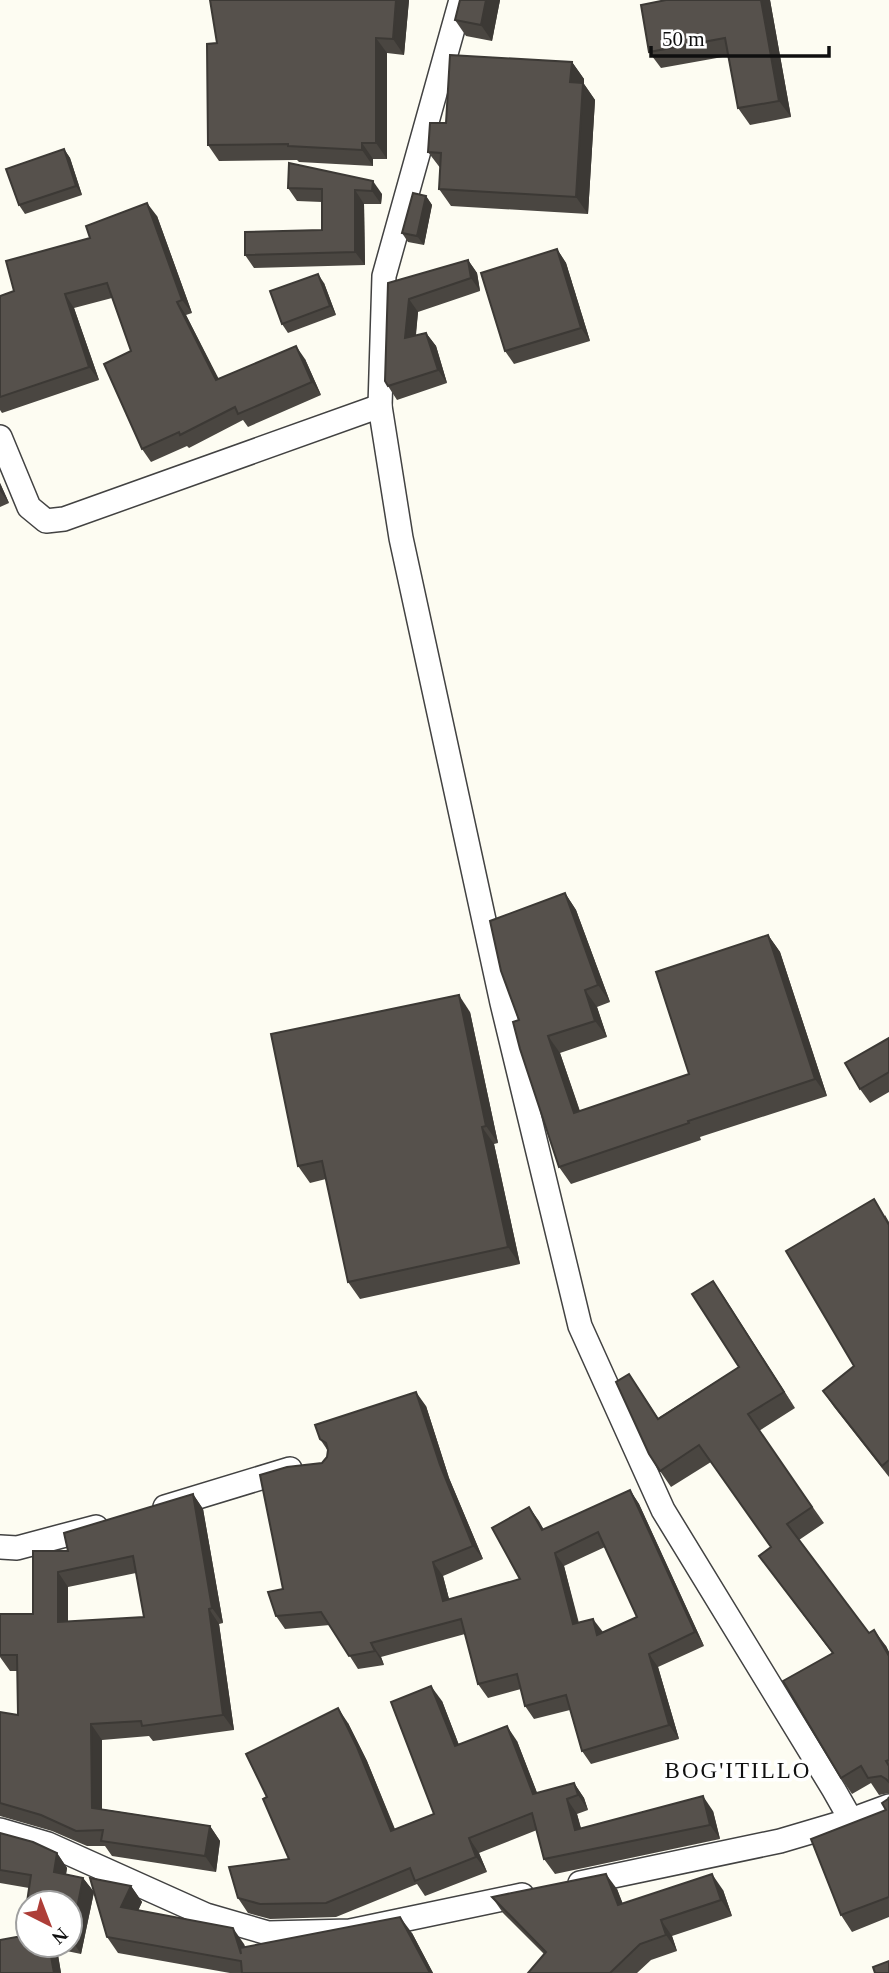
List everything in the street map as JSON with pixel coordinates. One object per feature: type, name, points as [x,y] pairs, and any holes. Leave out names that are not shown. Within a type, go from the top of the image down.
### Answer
[{"type":"street","points":[[461,0],[384,276],[380,406],[401,538],[502,1003],[580,1326],[663,1510],[851,1820]]},
{"type":"street","points":[[0,437],[29,507],[46,521],[64,519],[380,406]]},
{"type":"street","points":[[148,1512],[294,1467],[314,1466]]},
{"type":"street","points":[[0,1547],[17,1548],[112,1522]]},
{"type":"street","points":[[565,1886],[780,1841],[889,1806]]},
{"type":"street","points":[[0,1830],[48,1844],[206,1915],[268,1933],[350,1931],[538,1891]]},
{"type":"building","points":[[210,0],[396,0],[393,39],[376,38],[376,143],[362,143],[362,150],[288,144],[208,145],[207,44],[217,43]]},
{"type":"building","points":[[460,0],[486,0],[481,25],[455,20]]},
{"type":"building","points":[[666,0],[761,0],[779,101],[738,108],[725,38],[649,52],[641,5]]},
{"type":"building","points":[[450,55],[572,62],[570,82],[583,83],[576,197],[439,189],[441,153],[428,152],[430,123],[446,123]]},
{"type":"building","points":[[64,149],[76,186],[19,205],[6,169]]},
{"type":"building","points":[[289,163],[373,181],[372,191],[355,190],[355,252],[245,255],[245,232],[322,230],[322,189],[288,188]]},
{"type":"building","points":[[413,193],[426,196],[417,236],[402,233]]},
{"type":"building","points":[[147,203],[182,300],[177,302],[216,380],[296,346],[312,382],[238,414],[235,407],[180,435],[179,432],[142,449],[104,364],[131,351],[107,283],[65,294],[89,367],[0,397],[0,296],[14,291],[6,261],[90,238],[86,226]]},
{"type":"building","points":[[557,249],[581,328],[505,351],[481,273]]},
{"type":"building","points":[[468,260],[471,278],[409,299],[405,338],[426,333],[438,370],[388,386],[385,381],[388,283]]},
{"type":"building","points":[[318,274],[330,306],[282,324],[270,291]]},
{"type":"building","points":[[565,893],[598,985],[585,990],[595,1021],[548,1036],[574,1113],[689,1074],[656,972],[768,935],[815,1079],[559,1167],[520,1049],[513,1022],[519,1020],[501,971],[490,921]]},
{"type":"building","points":[[459,995],[486,1126],[482,1127],[508,1247],[348,1282],[322,1161],[298,1166],[271,1034]]},
{"type":"building","points":[[889,1038],[889,1072],[860,1089],[845,1063]]},
{"type":"building","points":[[874,1199],[889,1225],[889,1460],[882,1466],[823,1391],[854,1366],[786,1251]]},
{"type":"building","points":[[713,1281],[784,1392],[748,1414],[812,1507],[787,1524],[869,1633],[874,1630],[889,1656],[889,1760],[886,1761],[889,1766],[889,1782],[881,1776],[868,1778],[861,1766],[841,1778],[783,1681],[833,1653],[759,1556],[771,1547],[699,1445],[660,1471],[649,1454],[616,1382],[629,1374],[658,1419],[739,1367],[692,1294]]},
{"type":"building","points":[[416,1392],[440,1465],[473,1546],[433,1562],[443,1601],[520,1579],[492,1528],[529,1507],[542,1530],[630,1490],[695,1632],[649,1654],[669,1725],[582,1751],[566,1695],[525,1706],[517,1674],[478,1684],[461,1619],[371,1643],[375,1651],[349,1656],[321,1612],[276,1616],[268,1592],[283,1589],[260,1475],[287,1467],[322,1463],[328,1450],[315,1425]],"holes":[[[598,1532],[637,1617],[597,1635],[593,1619],[573,1624],[555,1553]]]},
{"type":"building","points":[[193,1494],[212,1608],[209,1609],[223,1715],[142,1726],[141,1721],[91,1724],[92,1808],[210,1826],[205,1856],[101,1841],[103,1830],[76,1831],[41,1815],[0,1803],[0,1712],[18,1715],[17,1655],[0,1655],[0,1614],[33,1614],[33,1551],[68,1551],[64,1533]],"holes":[[[133,1556],[144,1617],[58,1622],[58,1572]]]},
{"type":"building","points":[[431,1686],[455,1746],[507,1726],[533,1794],[574,1783],[578,1795],[567,1799],[575,1830],[703,1796],[710,1825],[544,1859],[532,1813],[469,1838],[476,1857],[415,1881],[410,1868],[326,1903],[260,1904],[238,1898],[229,1867],[289,1859],[263,1799],[267,1797],[246,1754],[338,1708],[391,1831],[434,1814],[391,1702]]},
{"type":"building","points":[[889,1797],[889,1897],[841,1915],[811,1839],[886,1810],[882,1803]]},
{"type":"building","points":[[0,1833],[33,1842],[57,1853],[54,1872],[83,1878],[81,1889],[29,1889],[31,1875],[0,1870]]},
{"type":"building","points":[[606,1874],[618,1905],[712,1874],[721,1900],[661,1920],[666,1935],[640,1944],[610,1973],[528,1973],[546,1952],[492,1897]]},
{"type":"building","points":[[90,1878],[131,1886],[121,1907],[233,1928],[241,1954],[240,1948],[400,1917],[430,1973],[242,1973],[241,1961],[107,1937]]},
{"type":"building","points":[[14,1937],[14,1959],[52,1959],[54,1973],[0,1973],[0,1940]]},
{"type":"building","points":[[889,1961],[889,1973],[875,1973],[873,1967]]},
{"type":"district","name":"BOG'ITILLO","points":[[738,1770]]}]
